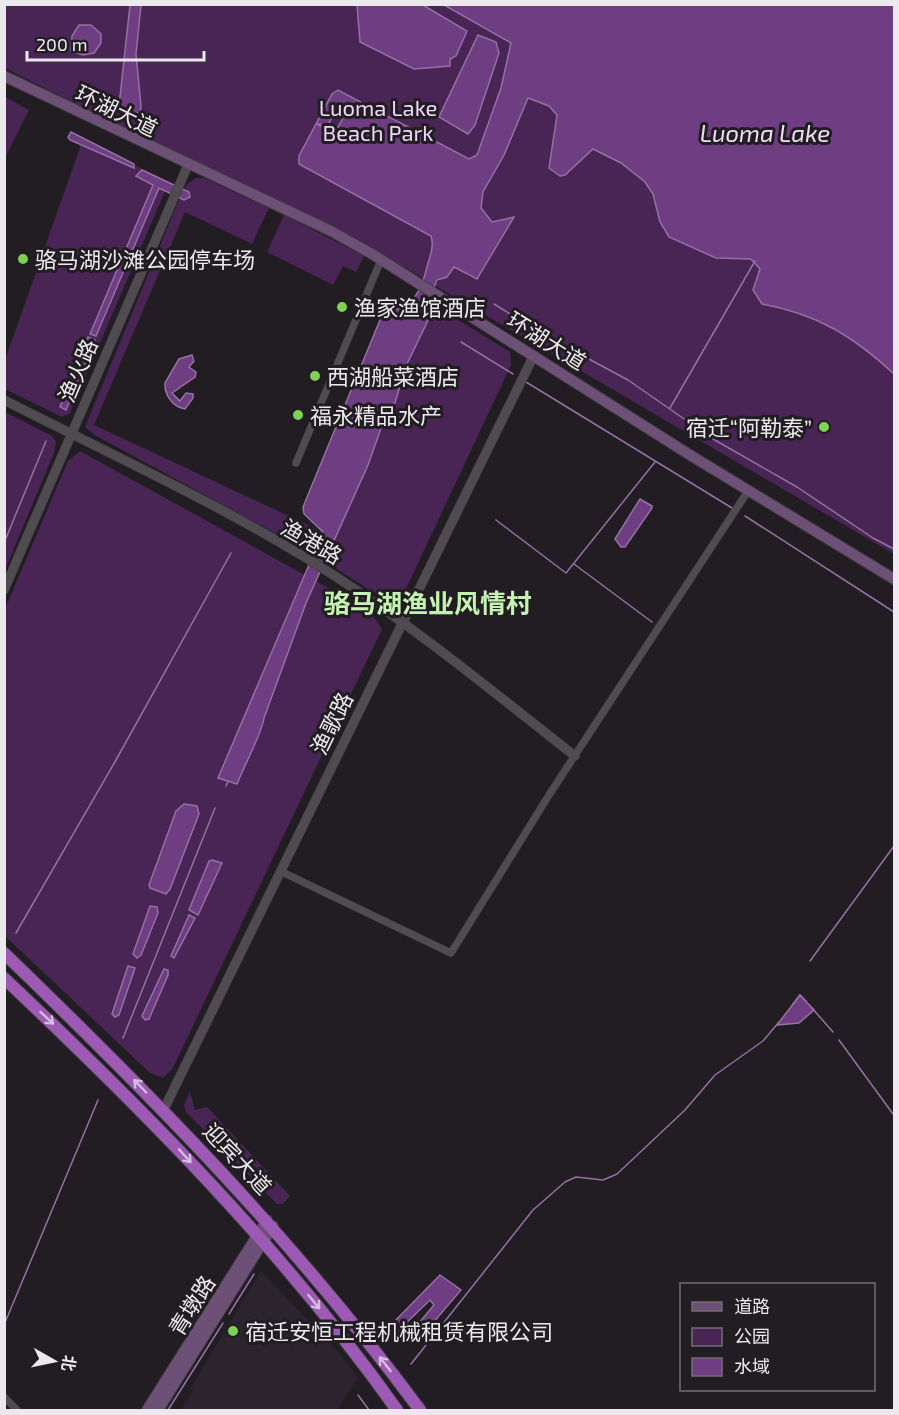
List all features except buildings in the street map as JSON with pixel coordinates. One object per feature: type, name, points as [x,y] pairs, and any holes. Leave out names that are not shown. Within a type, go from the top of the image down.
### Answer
[{"type":"highway","name":"迎宾大道","points":[[4,953],[164,1109],[270,1223],[352,1321],[420,1410]]},
{"type":"highway","name":"迎宾大道","points":[[4,978],[155,1123],[260,1239],[367,1368],[397,1410]]},
{"type":"main road","name":"环湖大道","points":[[4,76],[331,231],[408,274],[748,490],[894,579]]},
{"type":"main road","name":"青墩路","points":[[158,1410],[270,1223]]},
{"type":"main road","name":"青墩路","points":[[147,1410],[260,1239]]},
{"type":"street","name":"渔火路","points":[[4,590],[188,165]]},
{"type":"street","points":[[296,463],[381,260]]},
{"type":"street","name":"渔歌路","points":[[164,1109],[534,355]]},
{"type":"street","name":"渔港路","points":[[4,400],[259,532],[336,576],[402,623],[575,756]]},
{"type":"street","points":[[280,871],[451,953],[575,756],[748,490]]},
{"type":"street","points":[[4,1397],[17,1410]]},
{"type":"shaded area","points":[[261,1271],[343,1357],[358,1378],[337,1410],[180,1410],[193,1391],[190,1389]]},
{"type":"green space","name":"Luoma Lake Beach Park","points":[[4,5],[445,5],[510,41],[519,49],[496,141],[424,279],[326,223],[161,147],[5,68]]},
{"type":"green space","points":[[5,97],[29,110],[5,158]]},
{"type":"green space","points":[[529,98],[549,106],[557,115],[551,154],[565,175],[593,149],[619,161],[636,172],[649,186],[655,198],[664,231],[716,258],[751,259],[760,269],[762,303],[800,313],[833,328],[864,348],[894,374],[894,554],[434,285],[454,267],[470,277],[480,276],[514,218],[492,222],[481,208],[483,192],[504,155]]},
{"type":"green space","points":[[83,139],[169,182],[70,413],[62,417],[5,389],[5,360]]},
{"type":"green space","points":[[196,178],[204,178],[269,208],[252,244],[185,212],[94,425],[323,532],[355,491],[368,465],[389,406],[395,403],[406,366],[433,310],[433,304],[510,352],[511,365],[405,591],[397,600],[387,601],[313,554],[93,434],[85,427],[176,207],[186,185]]},
{"type":"green space","points":[[284,215],[364,256],[356,272],[343,266],[333,285],[267,252]]},
{"type":"green space","points":[[5,412],[52,436],[56,442],[54,453],[5,570]]},
{"type":"green space","points":[[80,451],[334,591],[374,617],[382,629],[173,1068],[163,1078],[150,1073],[5,936],[4,611],[68,461]]},
{"type":"green space","points":[[190,1092],[195,1110],[207,1107],[290,1196],[283,1204],[277,1204],[186,1112],[184,1105]]},
{"type":"water","points":[[130,5],[141,5],[136,54],[141,106],[140,113],[131,112],[126,117],[125,110],[119,106]]},
{"type":"water","points":[[357,5],[423,5],[467,31],[456,56],[450,59],[450,66],[414,69],[360,42]]},
{"type":"water","name":"Luoma Lake","points":[[444,5],[894,5],[894,374],[864,348],[833,329],[800,314],[762,304],[753,290],[760,269],[751,259],[716,258],[669,237],[660,222],[653,194],[645,182],[621,163],[593,149],[565,175],[560,176],[549,168],[557,115],[549,106],[528,98],[504,155],[483,192],[481,208],[492,222],[514,217],[477,279],[454,267],[447,277],[437,280],[429,300],[433,304],[433,310],[406,366],[395,403],[389,406],[368,465],[306,603],[256,741],[237,784],[218,778],[323,532],[304,514],[303,507],[385,309],[395,309],[410,303],[420,289],[432,250],[431,236],[299,164],[299,156],[332,94],[338,90],[469,159],[477,155],[501,88],[511,43]],"holes":[[[340,102],[349,107],[336,131],[340,133],[338,137],[317,124],[328,125]]]},
{"type":"water","points":[[79,25],[91,25],[101,34],[101,43],[94,53],[83,55],[71,51],[72,36]]},
{"type":"water","points":[[478,35],[496,42],[499,53],[475,125],[468,134],[439,117]]},
{"type":"water","points":[[71,132],[134,164],[134,168],[70,140],[68,137]]},
{"type":"water","points":[[142,170],[189,192],[190,197],[184,200],[159,188],[96,336],[90,334],[153,185],[136,176]]},
{"type":"water","points":[[88,337],[95,340],[66,410],[60,407]]},
{"type":"water","points":[[192,355],[194,361],[189,367],[196,372],[195,377],[172,393],[180,401],[186,393],[193,394],[193,398],[185,409],[170,400],[165,383],[179,359]]},
{"type":"water","points":[[640,499],[652,508],[625,547],[621,547],[615,539]]},
{"type":"water","points":[[184,804],[197,806],[199,814],[166,894],[150,888],[149,885],[176,811]]},
{"type":"water","points":[[209,861],[222,863],[198,915],[189,910]]},
{"type":"water","points":[[150,906],[157,907],[158,913],[141,955],[137,958],[133,954]]},
{"type":"water","points":[[189,915],[195,918],[174,958],[171,956]]},
{"type":"water","points":[[128,966],[135,968],[119,1015],[115,1017],[112,1014]]},
{"type":"water","points":[[164,969],[168,970],[168,975],[149,1019],[145,1020],[142,1016]]},
{"type":"water","points":[[800,995],[814,1010],[799,1023],[777,1025]]},
{"type":"water","points":[[440,1275],[461,1290],[427,1330],[419,1323],[434,1305],[430,1300],[400,1329],[398,1337],[390,1326]]},
{"type":"waterway","points":[[670,408],[755,261]]},
{"type":"waterway","points":[[494,304],[548,337],[628,380],[713,439],[797,487],[873,538],[894,549]]},
{"type":"waterway","points":[[461,342],[513,374]]},
{"type":"waterway","points":[[526,382],[732,508]]},
{"type":"waterway","points":[[4,543],[46,441]]},
{"type":"waterway","points":[[496,520],[566,573],[655,462]]},
{"type":"waterway","points":[[745,516],[894,612]]},
{"type":"waterway","points":[[16,933],[116,760],[231,553]]},
{"type":"waterway","points":[[574,564],[652,622]]},
{"type":"waterway","points":[[226,786],[228,781]]},
{"type":"waterway","points":[[123,1038],[215,808]]},
{"type":"waterway","points":[[810,961],[894,846]]},
{"type":"waterway","points":[[793,1004],[800,995],[806,1001]]},
{"type":"waterway","points":[[811,1007],[833,1032]]},
{"type":"waterway","points":[[411,1364],[533,1210],[565,1182],[576,1177],[603,1180],[617,1174],[685,1110],[715,1075],[763,1041],[779,1022]]},
{"type":"waterway","points":[[839,1040],[893,1114]]},
{"type":"waterway","points":[[4,1325],[98,1100]]},
{"type":"waterway","points":[[229,1314],[254,1274]]},
{"type":"waterway","points":[[168,1410],[223,1323]]},
{"type":"waterway","points":[[358,1395],[369,1410]]},
{"type":"place","name":"骆马湖沙滩公园停车场","points":[[23,259]]},
{"type":"place","name":"渔家渔馆酒店","points":[[342,307]]},
{"type":"place","name":"西湖船菜酒店","points":[[315,376]]},
{"type":"place","name":"福永精品水产","points":[[298,415]]},
{"type":"place","name":"宿迁“阿勒泰”","points":[[824,427]]},
{"type":"place","name":"宿迁安恒工程机械租赁有限公司","points":[[233,1331]]},
{"type":"district","name":"骆马湖渔业风情村","points":[[428,602]]}]
